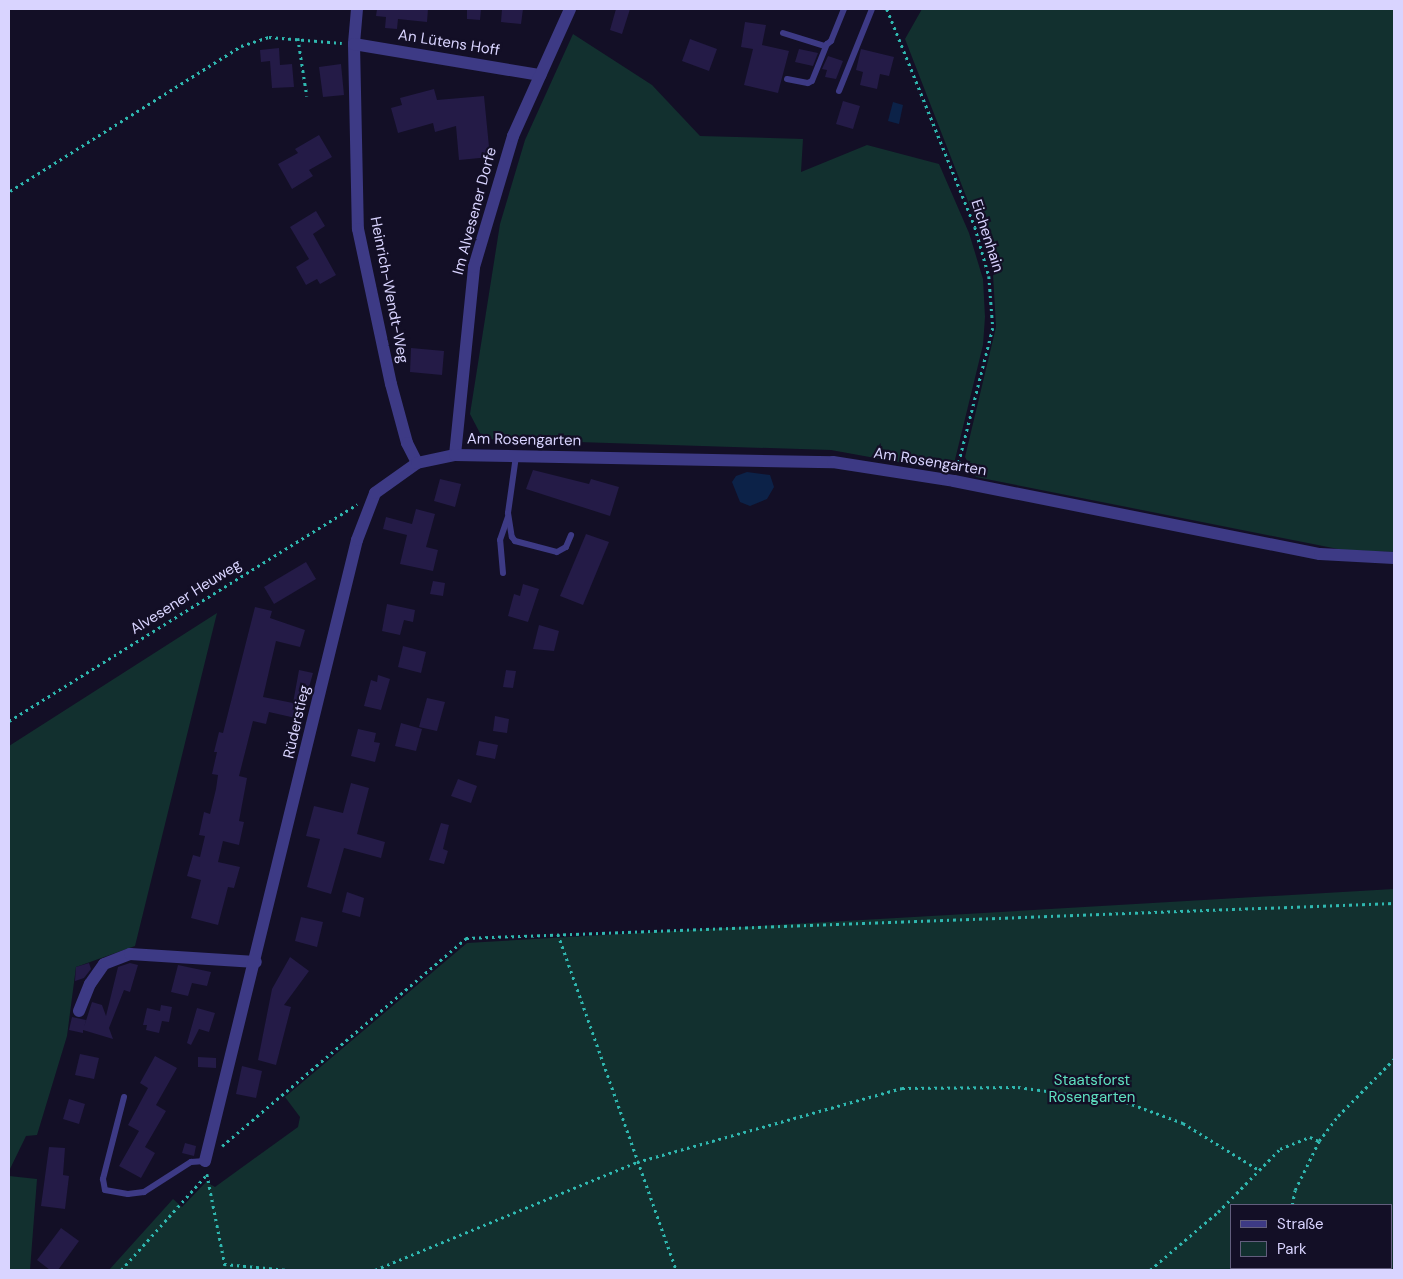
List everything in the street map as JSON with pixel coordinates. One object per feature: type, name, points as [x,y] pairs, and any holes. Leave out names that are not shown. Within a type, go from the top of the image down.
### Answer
[{"type":"street","name":"Heinrich-Wendt-Weg","points":[[357,9],[354,44],[358,229],[391,384],[407,443],[417,463]]},
{"type":"street","name":"Im Alvesener Dorfe","points":[[455,455],[474,268],[512,136],[570,9]]},
{"type":"street","name":"An Lütens Hoff","points":[[354,44],[540,75]]},
{"type":"street","name":"Am Rosengarten","points":[[455,455],[833,462],[954,481],[1320,554],[1394,558]]},
{"type":"street","points":[[375,493],[417,463],[455,455]]},
{"type":"street","name":"Rüderstieg","points":[[205,1161],[256,962],[357,540],[375,493]]},
{"type":"street","points":[[79,1011],[90,984],[104,964],[130,954],[256,962]]},
{"type":"lane","points":[[788,79],[808,83],[812,81],[844,9]]},
{"type":"lane","points":[[839,91],[872,9]]},
{"type":"lane","points":[[783,33],[817,44],[827,44]]},
{"type":"lane","points":[[503,573],[500,540],[508,518],[516,456]]},
{"type":"lane","points":[[508,518],[515,541],[552,552],[562,551],[571,535]]},
{"type":"lane","points":[[124,1097],[103,1179],[105,1190],[128,1194],[144,1192],[191,1162],[205,1161]]},
{"type":"path","name":"Eichenhain","points":[[887,9],[975,228],[989,276],[993,328],[954,481]]},
{"type":"path","points":[[10,191],[241,46],[269,37],[354,44]]},
{"type":"path","points":[[298,38],[307,96]]},
{"type":"path","name":"Alvesener Heuweg","points":[[9,721],[375,493]]},
{"type":"path","points":[[226,1270],[205,1161],[466,938],[1394,903]]},
{"type":"path","points":[[558,934],[636,1162],[676,1270]]},
{"type":"path","points":[[1292,1204],[1295,1190],[1319,1141],[1338,1116],[1394,1059]]},
{"type":"path","points":[[375,1270],[636,1162],[902,1088],[1018,1087],[1126,1102],[1183,1123],[1259,1170]]},
{"type":"path","points":[[1150,1270],[1218,1212],[1280,1149],[1310,1137],[1319,1141]]},
{"type":"path","points":[[121,1270],[207,1174]]},
{"type":"path","points":[[224,1264],[288,1270]]},
{"type":"green space","points":[[922,9],[1394,9],[1394,552],[1343,550],[976,477],[965,457],[996,327],[993,274],[978,227],[905,39]]},
{"type":"green space","points":[[573,34],[652,85],[700,136],[803,139],[801,172],[867,145],[939,164],[969,233],[983,279],[985,317],[983,345],[952,472],[831,450],[483,439],[470,414],[500,224],[525,140]]},
{"type":"green space","points":[[217,613],[135,946],[76,967],[67,1036],[37,1135],[26,1136],[9,1171],[9,746]]},
{"type":"green space","name":"Staatsforst Rosengarten","points":[[1394,889],[1394,1270],[109,1270],[173,1199],[182,1207],[206,1182],[215,1187],[298,1127],[300,1117],[285,1097],[467,943]]},
{"type":"green space","points":[[9,1176],[37,1179],[30,1270],[9,1270]]},
{"type":"water","points":[[893,102],[903,105],[899,124],[888,121]]},
{"type":"water","points":[[747,472],[770,475],[774,487],[767,499],[750,506],[740,502],[732,482],[736,476]]},
{"type":"building","points":[[377,9],[428,9],[427,22],[398,19],[397,29],[385,28],[386,17],[376,16]]},
{"type":"building","points":[[467,9],[481,9],[480,20],[467,19]]},
{"type":"building","points":[[502,9],[523,9],[521,24],[501,22]]},
{"type":"building","points":[[616,9],[630,9],[622,34],[610,30]]},
{"type":"building","points":[[745,22],[766,25],[762,45],[789,51],[778,93],[744,85],[753,49],[741,47]]},
{"type":"building","points":[[690,39],[717,49],[709,71],[682,61]]},
{"type":"building","points":[[279,48],[280,65],[292,64],[294,87],[272,88],[270,61],[261,62],[260,50]]},
{"type":"building","points":[[799,49],[818,53],[813,66],[795,62]]},
{"type":"building","points":[[861,49],[894,57],[889,76],[880,74],[877,89],[860,85],[863,72],[856,70]]},
{"type":"building","points":[[828,56],[843,61],[836,79],[825,77],[827,70],[822,69]]},
{"type":"building","points":[[341,64],[344,95],[323,97],[319,67]]},
{"type":"building","points":[[434,89],[437,100],[484,96],[490,157],[459,160],[456,126],[435,132],[433,123],[398,133],[391,108],[402,105],[400,98]]},
{"type":"building","points":[[843,101],[860,106],[853,129],[836,124]]},
{"type":"building","points":[[319,135],[332,157],[309,170],[313,176],[292,189],[278,164],[298,153],[295,149]]},
{"type":"building","points":[[316,211],[325,226],[313,234],[336,275],[320,284],[317,279],[306,285],[296,267],[309,259],[290,227]]},
{"type":"building","points":[[411,348],[444,351],[442,375],[410,372]]},
{"type":"building","points":[[533,470],[589,484],[591,479],[619,487],[610,516],[526,489]]},
{"type":"building","points":[[440,479],[461,484],[455,507],[434,501]]},
{"type":"building","points":[[416,509],[435,514],[426,547],[438,550],[433,571],[400,564],[407,535],[383,529],[386,517],[412,524]]},
{"type":"building","points":[[586,534],[609,542],[583,605],[560,596]]},
{"type":"building","points":[[306,562],[316,579],[274,604],[264,587]]},
{"type":"building","points":[[433,581],[445,583],[443,596],[430,594]]},
{"type":"building","points":[[523,584],[539,589],[528,622],[508,616],[514,594],[520,596]]},
{"type":"building","points":[[387,604],[415,610],[413,622],[404,620],[400,635],[382,631]]},
{"type":"building","points":[[255,607],[272,611],[270,618],[305,630],[300,647],[276,641],[263,697],[293,703],[299,670],[313,673],[300,719],[269,712],[266,724],[253,721],[239,776],[247,778],[239,821],[244,822],[239,845],[223,841],[218,862],[240,867],[234,888],[228,887],[218,925],[191,918],[201,880],[187,876],[193,855],[200,857],[205,836],[199,835],[204,812],[210,814],[218,775],[212,774],[217,752],[214,752],[219,732],[223,733]]},
{"type":"building","points":[[539,625],[559,631],[554,651],[533,649]]},
{"type":"building","points":[[403,646],[426,652],[421,673],[398,667]]},
{"type":"building","points":[[506,670],[516,671],[513,688],[503,687]]},
{"type":"building","points":[[378,675],[390,679],[381,710],[364,706],[371,680],[377,682]]},
{"type":"building","points":[[427,698],[445,702],[437,731],[419,727]]},
{"type":"building","points":[[495,716],[509,719],[507,733],[493,731]]},
{"type":"building","points":[[401,723],[422,729],[416,751],[395,746]]},
{"type":"building","points":[[358,729],[376,733],[374,742],[380,743],[375,762],[351,756]]},
{"type":"building","points":[[479,741],[498,745],[495,759],[476,755]]},
{"type":"building","points":[[458,779],[477,786],[471,803],[451,796]]},
{"type":"building","points":[[351,783],[369,788],[357,834],[385,842],[381,858],[344,848],[331,894],[307,887],[320,839],[306,836],[314,806],[343,813]]},
{"type":"building","points":[[441,823],[449,825],[443,849],[448,851],[444,864],[429,860]]},
{"type":"building","points":[[347,892],[364,898],[360,917],[342,912]]},
{"type":"building","points":[[301,917],[323,922],[317,947],[295,941]]},
{"type":"building","points":[[290,957],[309,971],[284,1005],[291,1007],[276,1065],[258,1060],[272,989]]},
{"type":"building","points":[[89,963],[91,969],[84,978],[75,981],[76,967]]},
{"type":"building","points":[[130,963],[138,965],[130,992],[124,990],[109,1028],[113,1039],[83,1030],[83,1033],[69,1030],[72,1017],[86,1020],[84,1027],[92,1002],[102,1005],[106,1016],[118,967]]},
{"type":"building","points":[[178,965],[211,972],[207,986],[192,983],[188,996],[171,992]]},
{"type":"building","points":[[161,1005],[172,1007],[169,1022],[162,1021],[159,1033],[146,1030],[147,1025],[143,1025],[147,1008],[160,1011]]},
{"type":"building","points":[[197,1008],[215,1013],[209,1032],[199,1029],[191,1045],[187,1043]]},
{"type":"building","points":[[80,1054],[99,1058],[94,1079],[75,1075]]},
{"type":"building","points":[[155,1056],[177,1068],[156,1105],[166,1111],[145,1147],[155,1153],[141,1178],[119,1166],[139,1131],[128,1125],[148,1088],[140,1083]]},
{"type":"building","points":[[198,1057],[216,1058],[216,1068],[198,1067]]},
{"type":"building","points":[[242,1066],[262,1071],[256,1098],[236,1094]]},
{"type":"building","points":[[69,1099],[85,1104],[79,1124],[63,1119]]},
{"type":"building","points":[[185,1143],[196,1146],[194,1156],[182,1153]]},
{"type":"building","points":[[49,1147],[65,1148],[63,1175],[69,1176],[65,1209],[41,1206]]},
{"type":"building","points":[[61,1228],[79,1241],[58,1270],[50,1270],[37,1260]]}]
